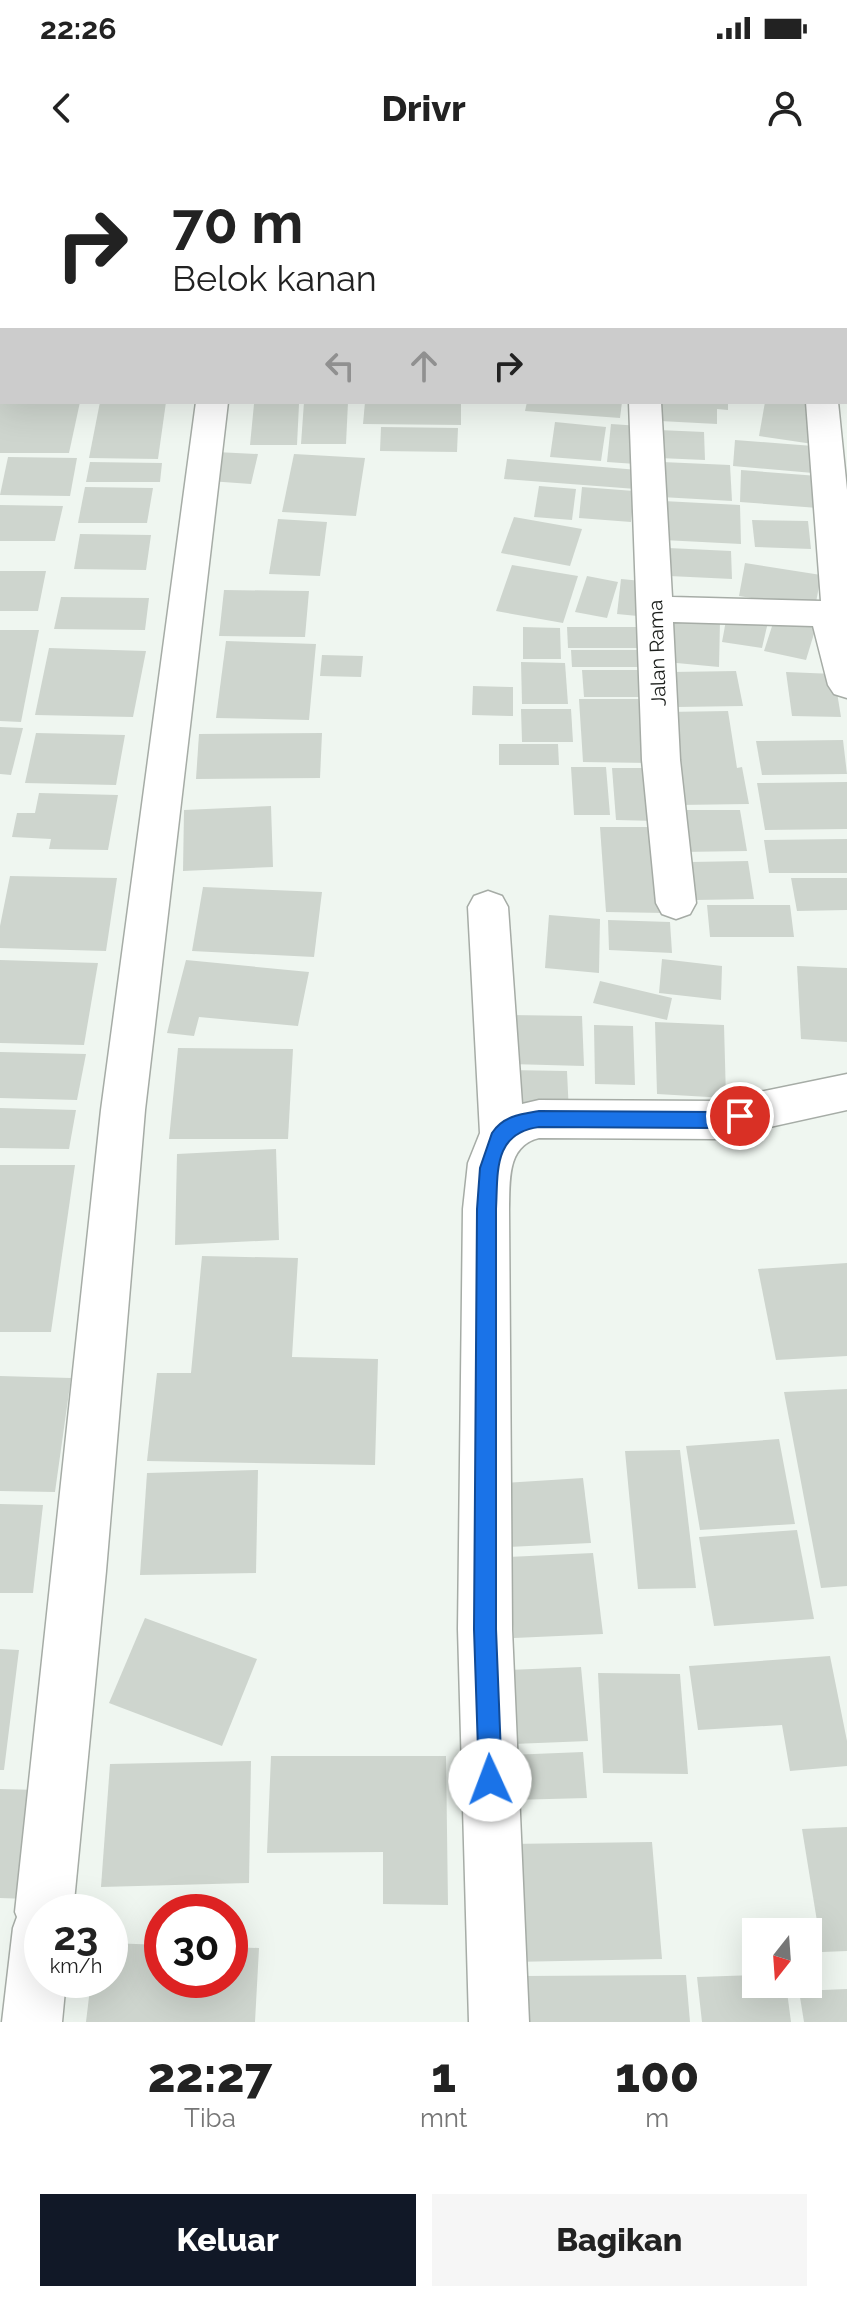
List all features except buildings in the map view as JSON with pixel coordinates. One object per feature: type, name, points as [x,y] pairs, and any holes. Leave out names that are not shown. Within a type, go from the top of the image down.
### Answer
[{"type":"street","points":[[46,1894],[123,1110],[212,404]]},
{"type":"street","name":"Jalan Rama","points":[[645,404],[661,760],[676,903]]},
{"type":"street","points":[[656,609],[828,614],[836,609],[840,598],[822,404]]},
{"type":"street","points":[[828,614],[847,685]]},
{"type":"street","points":[[488,907],[502,1133],[489,1168],[486,1209],[485,1629],[499,2022]]},
{"type":"street","points":[[502,1133],[518,1122],[539,1119],[716,1120],[847,1092]]},
{"type":"street","points":[[32,2022],[35,1998]]},
{"type":"route","points":[[490,1780],[485,1629],[486,1209],[489,1168],[502,1133],[518,1122],[539,1119],[716,1120],[740,1116]]}]
